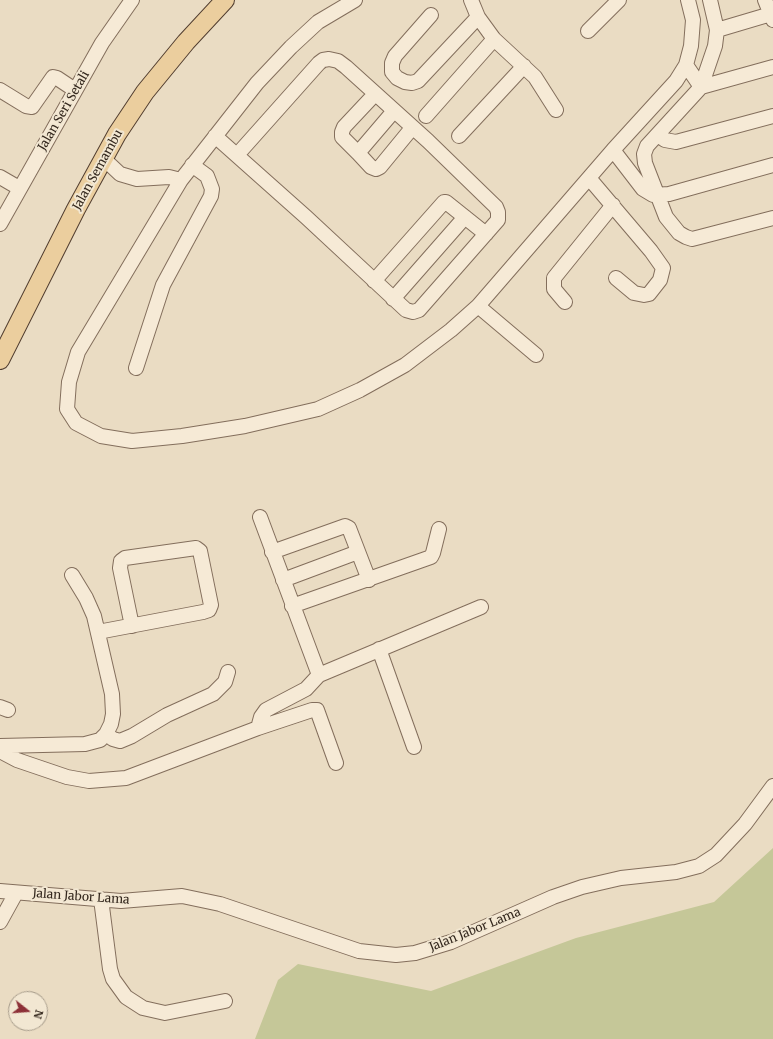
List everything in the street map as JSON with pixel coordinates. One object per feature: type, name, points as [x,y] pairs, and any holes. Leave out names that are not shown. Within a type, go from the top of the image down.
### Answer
[{"type":"main road","name":"Jalan Semambu","points":[[0,360],[103,158],[145,92],[186,42],[225,0]]},
{"type":"street","name":"Jalan Seri Setali","points":[[0,224],[102,43],[132,0]]},
{"type":"street","points":[[355,0],[318,22],[291,47],[258,83],[181,180],[78,352],[69,382],[67,409],[76,423],[101,436],[132,441],[182,436],[245,426],[318,409],[360,390],[405,365],[451,330],[478,306],[613,150],[676,81],[686,65],[691,46],[693,20],[688,0]]},
{"type":"street","points":[[471,0],[478,17],[494,40],[535,77],[556,110]]},
{"type":"street","points":[[588,31],[619,0]]},
{"type":"street","points":[[710,0],[717,30],[716,46],[701,87],[647,146],[644,154],[645,163],[656,195],[671,224],[679,233],[692,239],[773,218]]},
{"type":"street","points":[[717,30],[772,17],[765,0]]},
{"type":"street","points":[[431,15],[395,56],[392,63],[392,72],[397,78],[405,82],[412,83],[418,81],[478,17]]},
{"type":"street","points":[[426,116],[494,40]]},
{"type":"street","points":[[215,136],[406,310],[413,312],[419,310],[498,220],[498,212],[496,207],[338,61],[329,59],[323,60],[268,118],[237,155]]},
{"type":"street","points":[[686,65],[701,87]]},
{"type":"street","points":[[459,136],[524,66]]},
{"type":"street","points":[[701,87],[773,67]]},
{"type":"street","points":[[0,90],[26,106],[32,107],[53,77],[75,90]]},
{"type":"street","points":[[375,94],[344,127],[342,132],[342,137],[371,167],[376,169],[380,167],[412,128]]},
{"type":"street","points":[[358,153],[393,112]]},
{"type":"street","points":[[658,135],[665,140],[676,142],[773,116]]},
{"type":"street","points":[[613,150],[643,189],[656,195],[669,194],[773,165]]},
{"type":"street","points":[[103,158],[120,174],[137,180],[169,178],[181,180]]},
{"type":"street","points":[[136,368],[163,285],[211,196],[212,189],[207,176],[192,165]]},
{"type":"street","points":[[0,177],[19,188]]},
{"type":"street","points":[[590,178],[651,250],[663,268],[660,280],[649,294],[644,296],[634,293],[616,278]]},
{"type":"street","points":[[374,281],[442,203],[446,202],[486,234]]},
{"type":"street","points":[[565,302],[554,289],[554,278],[613,205]]},
{"type":"street","points":[[393,299],[465,217]]},
{"type":"street","points":[[478,306],[536,354]]},
{"type":"street","points":[[260,517],[319,675]]},
{"type":"street","points":[[272,552],[345,526],[349,528],[369,580]]},
{"type":"street","points":[[292,606],[369,580],[430,557],[433,553],[439,529]]},
{"type":"street","points":[[98,632],[132,626],[209,610],[211,605],[200,551],[196,548],[125,558],[121,561],[120,568],[132,626]]},
{"type":"street","points":[[283,580],[358,552]]},
{"type":"street","points":[[0,746],[85,744],[100,740],[106,734],[111,724],[113,714],[112,694],[94,616],[86,598],[72,575]]},
{"type":"street","points":[[258,728],[261,717],[266,710],[306,689],[319,675],[480,607]]},
{"type":"street","points":[[379,649],[414,748]]},
{"type":"street","points":[[106,734],[113,739],[120,741],[132,736],[167,714],[213,694],[225,682],[228,672]]},
{"type":"street","points":[[0,751],[17,760],[67,777],[89,781],[126,778],[258,728],[312,710],[317,710],[336,763]]},
{"type":"street","name":"Jalan Jabor Lama","points":[[0,892],[121,901],[182,896],[220,904],[359,951],[396,955],[415,953],[451,942],[553,897],[582,887],[621,878],[676,872],[699,866],[716,855],[735,834],[773,786]]},
{"type":"street","points":[[0,922],[16,893]]},
{"type":"street","points":[[101,899],[110,968],[113,979],[126,997],[143,1008],[166,1012],[225,1001]]},
{"type":"green space","points":[[773,848],[773,1039],[255,1039],[278,980],[298,964],[431,991],[576,938],[714,902]]}]
